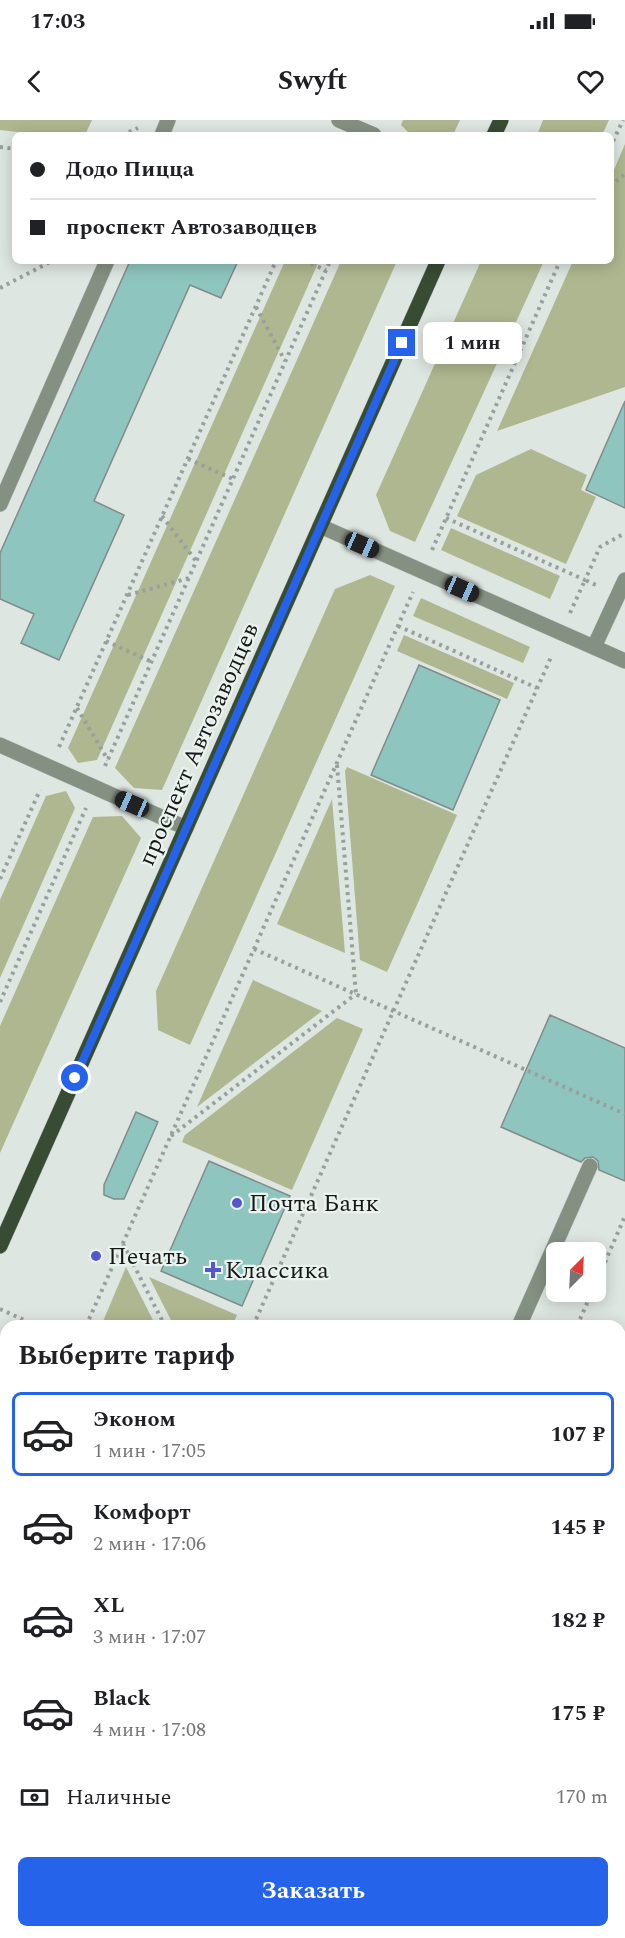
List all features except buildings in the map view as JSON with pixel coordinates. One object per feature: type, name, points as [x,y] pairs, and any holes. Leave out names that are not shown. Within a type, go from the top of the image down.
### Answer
[{"type":"main road","name":"проспект Автозаводцев","points":[[0,1246],[437,264]]},
{"type":"lane","points":[[339,120],[367,132]]},
{"type":"lane","points":[[0,504],[105,264]]},
{"type":"lane","points":[[320,526],[625,661]]},
{"type":"lane","points":[[594,647],[625,580]]},
{"type":"lane","points":[[0,745],[186,828]]},
{"type":"lane","points":[[522,1320],[590,1166]]},
{"type":"path","points":[[614,139],[623,120]]},
{"type":"path","points":[[0,288],[46,264]]},
{"type":"path","points":[[0,879],[275,264]]},
{"type":"path","points":[[311,264],[326,270]]},
{"type":"path","points":[[0,1002],[329,264]]},
{"type":"path","points":[[89,1320],[559,264]]},
{"type":"path","points":[[256,306],[285,361]]},
{"type":"path","points":[[188,459],[233,479]]},
{"type":"path","points":[[162,516],[196,561]]},
{"type":"path","points":[[446,518],[585,580]]},
{"type":"path","points":[[256,1320],[600,547],[625,533]]},
{"type":"path","points":[[127,595],[189,578]]},
{"type":"path","points":[[398,626],[537,688]]},
{"type":"path","points":[[106,641],[152,662]]},
{"type":"path","points":[[77,707],[108,760]]},
{"type":"path","points":[[337,763],[356,994]]},
{"type":"path","points":[[254,949],[625,1114]]},
{"type":"path","points":[[171,1136],[356,994]]},
{"type":"path","points":[[606,1260],[625,1216]]},
{"type":"path","points":[[123,1243],[162,1320]]},
{"type":"path","points":[[580,1320],[588,1302]]},
{"type":"path","points":[[0,1309],[24,1320]]},
{"type":"green space","points":[[0,120],[92,120],[86,132],[0,130]]},
{"type":"green space","points":[[403,120],[460,120],[454,132],[408,132],[401,125]]},
{"type":"green space","points":[[543,120],[609,120],[603,132],[538,132]]},
{"type":"green space","points":[[625,144],[625,387],[497,431],[572,264],[614,264],[614,170]]},
{"type":"green space","points":[[284,264],[318,264],[97,760],[78,763],[68,748]]},
{"type":"green space","points":[[340,264],[396,264],[162,790],[134,788],[115,768]]},
{"type":"green space","points":[[480,264],[543,264],[415,542],[390,531],[376,495]]},
{"type":"green space","points":[[531,449],[587,475],[581,490],[596,497],[566,564],[457,516],[476,475]]},
{"type":"green space","points":[[451,528],[560,576],[550,599],[441,550]]},
{"type":"green space","points":[[370,575],[395,586],[190,1045],[158,1030],[156,991],[335,589]]},
{"type":"green space","points":[[421,598],[530,647],[523,663],[413,616]]},
{"type":"green space","points":[[404,635],[514,683],[507,699],[397,651]]},
{"type":"green space","points":[[347,767],[457,815],[387,972],[360,960],[345,771]]},
{"type":"green space","points":[[66,791],[75,808],[0,978],[0,900],[46,796]]},
{"type":"green space","points":[[332,799],[345,953],[277,924]]},
{"type":"green space","points":[[122,816],[141,838],[0,1153],[0,1026],[93,817]]},
{"type":"green space","points":[[253,980],[322,1011],[197,1107]]},
{"type":"green space","points":[[337,1018],[363,1029],[292,1190],[182,1142],[185,1135]]},
{"type":"green space","points":[[126,1267],[153,1320],[104,1320]]},
{"type":"green space","points":[[149,1277],[237,1315],[235,1320],[171,1320]]},
{"type":"place","name":"Почта Банк","points":[[237,1203]]},
{"type":"place","name":"Печать","points":[[96,1256]]},
{"type":"place","name":"Классика","points":[[213,1270]]},
{"type":"route","points":[[75,1078],[402,343]]}]
